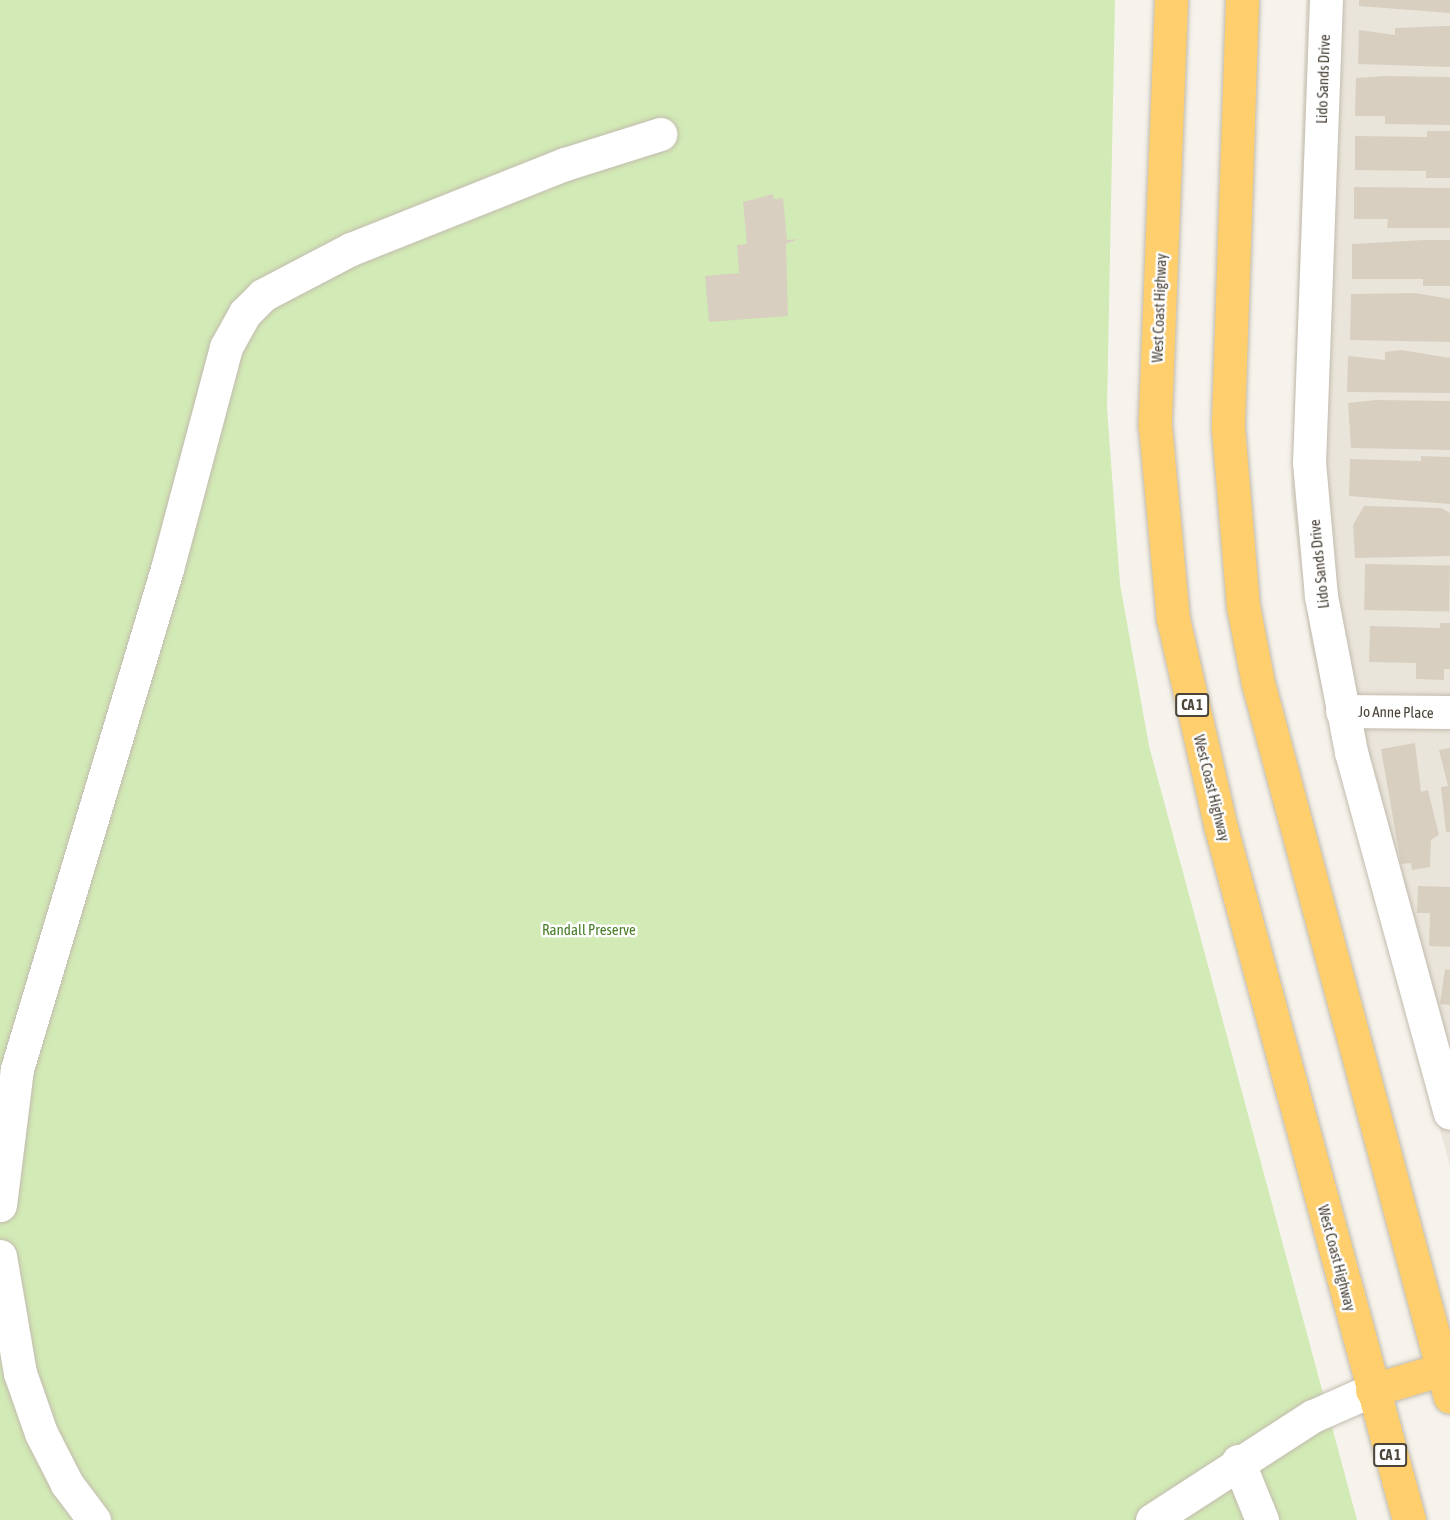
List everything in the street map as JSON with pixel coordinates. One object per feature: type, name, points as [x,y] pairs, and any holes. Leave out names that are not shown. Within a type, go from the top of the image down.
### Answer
[{"type":"highway","name":"West Coast Highway","points":[[1171,0],[1155,426],[1173,619],[1221,828],[1409,1520]]},
{"type":"highway","points":[[1242,0],[1228,428],[1244,606],[1270,730],[1446,1383],[1372,1390]]},
{"type":"street","name":"Lido Sands Drive","points":[[1326,0],[1309,462],[1321,596],[1342,711],[1450,1113]]},
{"type":"street","points":[[0,1205],[17,1069],[167,569],[226,347],[245,313],[263,295],[351,249],[565,164],[660,134]]},
{"type":"street","name":"Jo Anne Place","points":[[1342,711],[1450,712]]},
{"type":"street","points":[[0,1256],[20,1374],[51,1453],[94,1520]]},
{"type":"street","points":[[1152,1520],[1238,1461],[1313,1416],[1372,1390]]},
{"type":"street","points":[[1238,1461],[1262,1520]]},
{"type":"shaded area","points":[[1306,0],[1450,0],[1450,1166],[1331,735],[1310,641],[1291,494]]},
{"type":"green space","name":"Randall Preserve","points":[[0,0],[1115,0],[1107,408],[1120,584],[1149,746],[1357,1520],[0,1520]]},
{"type":"building","points":[[1359,0],[1450,0],[1450,13],[1359,6]]},
{"type":"building","points":[[1450,26],[1450,67],[1358,64],[1359,30],[1395,35],[1395,28]]},
{"type":"building","points":[[1450,77],[1450,125],[1385,124],[1385,116],[1355,116],[1356,78]]},
{"type":"building","points":[[1427,131],[1450,131],[1450,178],[1426,178],[1426,171],[1355,170],[1355,136],[1427,137]]},
{"type":"building","points":[[1354,187],[1450,188],[1450,228],[1387,228],[1388,219],[1354,219]]},
{"type":"building","points":[[773,194],[774,199],[783,198],[787,240],[798,239],[786,244],[788,316],[709,322],[705,276],[739,273],[737,245],[747,244],[743,202]]},
{"type":"building","points":[[1450,240],[1450,286],[1423,286],[1423,279],[1352,279],[1352,244]]},
{"type":"building","points":[[1415,293],[1450,299],[1450,342],[1350,340],[1351,294]]},
{"type":"building","points":[[1401,350],[1450,358],[1450,393],[1347,392],[1348,356],[1385,360],[1385,352]]},
{"type":"building","points":[[1376,400],[1450,401],[1450,450],[1351,448],[1348,403]]},
{"type":"building","points":[[1421,456],[1450,457],[1450,504],[1349,496],[1350,459],[1421,461]]},
{"type":"building","points":[[1364,506],[1441,508],[1450,513],[1450,556],[1355,558],[1353,525]]},
{"type":"building","points":[[1365,564],[1450,565],[1449,611],[1364,610]]},
{"type":"building","points":[[1440,623],[1450,623],[1450,669],[1444,669],[1444,680],[1416,679],[1416,663],[1369,662],[1370,626],[1440,628]]},
{"type":"building","points":[[1415,743],[1421,792],[1428,790],[1439,835],[1431,840],[1430,867],[1412,870],[1411,863],[1401,864],[1381,749]]},
{"type":"building","points":[[1450,748],[1450,832],[1446,832],[1441,787],[1448,786],[1439,750]]},
{"type":"building","points":[[1418,886],[1450,887],[1450,947],[1429,946],[1430,913],[1417,913]]},
{"type":"building","points":[[1445,969],[1450,970],[1450,1005],[1440,1004]]}]
